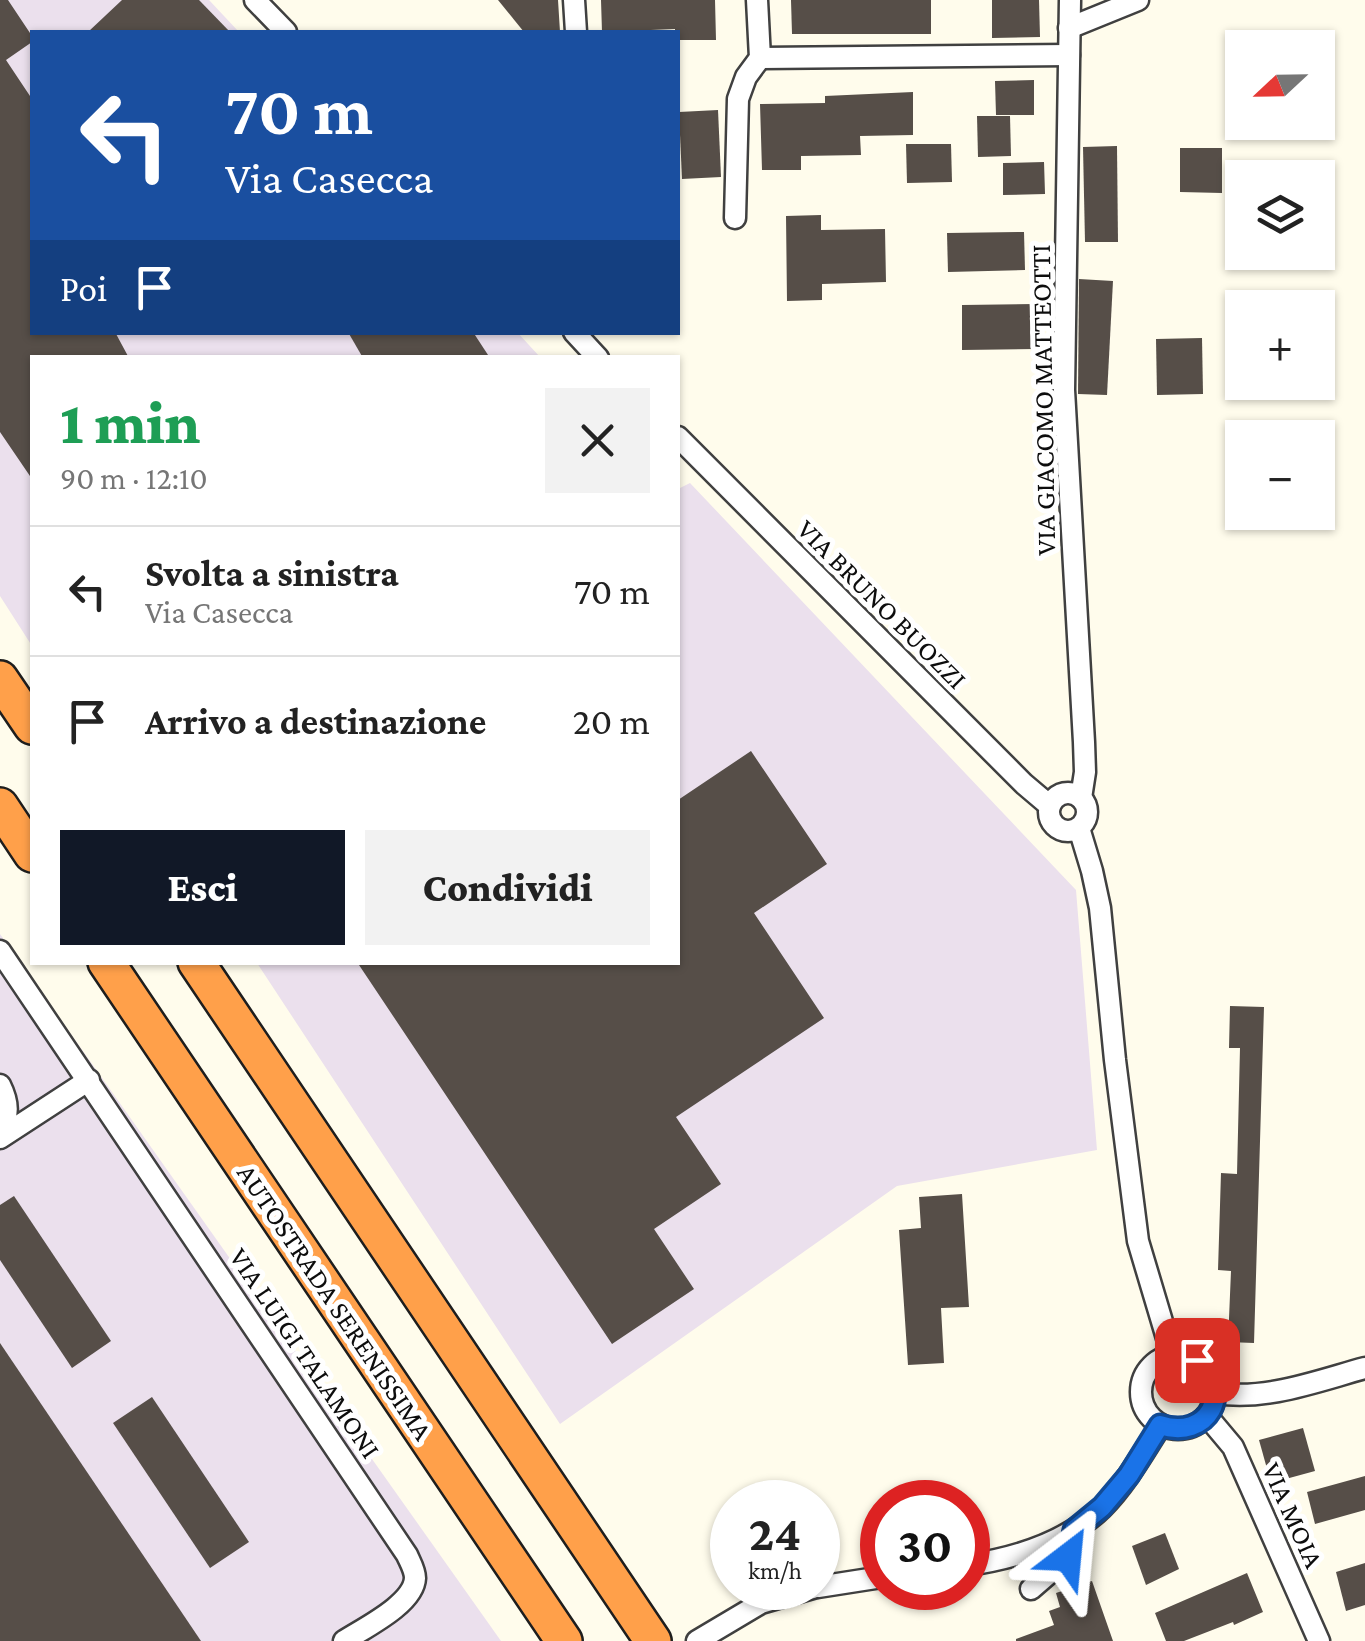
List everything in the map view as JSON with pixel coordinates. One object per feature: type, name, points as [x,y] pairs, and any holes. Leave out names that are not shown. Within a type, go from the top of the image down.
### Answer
[{"type":"highway","points":[[0,679],[30,723]]},
{"type":"highway","points":[[0,806],[30,851]]},
{"type":"highway","name":"AUTOSTRADA SERENISSIMA","points":[[108,965],[564,1641]]},
{"type":"highway","points":[[198,965],[653,1641]]},
{"type":"street","points":[[255,0],[284,30]]},
{"type":"street","points":[[574,0],[576,30]]},
{"type":"street","points":[[735,218],[738,99],[746,77],[760,58],[757,0]]},
{"type":"street","name":"VIA GIACOMO MATTEOTTI","points":[[1070,0],[1064,390],[1085,772],[1081,798],[1087,815],[1079,828],[1100,908],[1138,1241],[1172,1355]]},
{"type":"street","points":[[1070,28],[1138,0]]},
{"type":"street","points":[[760,58],[1069,55]]},
{"type":"street","points":[[577,335],[595,355]]},
{"type":"street","name":"VIA BRUNO BUOZZI","points":[[680,439],[1050,806]]},
{"type":"street","points":[[1079,828],[1058,828],[1050,819],[1050,806],[1063,794],[1081,798]]},
{"type":"street","name":"VIA LUIGI TALAMONI","points":[[0,951],[408,1555],[415,1575],[412,1588],[400,1605],[344,1641]]},
{"type":"street","points":[[0,1136],[89,1080]]},
{"type":"street","points":[[0,1085],[8,1103],[0,1136]]},
{"type":"street","points":[[1172,1355],[1184,1355],[1208,1368],[1216,1393],[1208,1416],[1185,1429],[1173,1429],[1151,1418],[1145,1408],[1142,1386],[1151,1366],[1172,1355]]},
{"type":"street","points":[[1216,1393],[1230,1396],[1280,1391],[1365,1368]]},
{"type":"street","name":"VIA MOIA","points":[[1208,1416],[1232,1447],[1319,1641]]},
{"type":"street","points":[[990,1562],[1037,1548],[1074,1530],[1102,1507],[1129,1475],[1160,1425]]},
{"type":"street","points":[[1031,1589],[1068,1557],[1074,1530]]},
{"type":"street","points":[[698,1641],[752,1610]]},
{"type":"shaded area","points":[[0,0],[209,0],[237,30],[30,30],[30,335],[520,335],[538,355],[30,355],[30,643],[0,596]]},
{"type":"shaded area","points":[[690,483],[1076,890],[1097,1150],[897,1186],[560,1424],[258,965],[680,965],[680,488]]},
{"type":"shaded area","points":[[0,934],[501,1641],[0,1641]]},
{"type":"building","points":[[0,0],[8,0],[30,33],[30,43],[6,60],[30,96],[30,335],[117,335],[127,355],[30,355],[30,476],[0,432]]},
{"type":"building","points":[[122,0],[199,0],[228,30],[90,30]]},
{"type":"building","points":[[498,0],[558,0],[560,30],[522,30]]},
{"type":"building","points":[[601,0],[715,0],[716,40],[680,40],[680,30],[675,29],[602,30]]},
{"type":"building","points":[[791,0],[931,0],[931,34],[792,34]]},
{"type":"building","points":[[992,0],[1039,0],[1040,37],[992,38]]},
{"type":"building","points":[[1034,80],[1034,115],[996,115],[995,81]]},
{"type":"building","points":[[913,92],[913,135],[860,136],[861,155],[801,156],[801,170],[762,170],[760,104],[825,103],[825,96]]},
{"type":"building","points":[[718,110],[721,177],[682,179],[680,112]]},
{"type":"building","points":[[977,116],[1010,116],[1011,156],[978,157]]},
{"type":"building","points":[[906,144],[951,144],[952,182],[907,183]]},
{"type":"building","points":[[1117,146],[1118,242],[1085,242],[1083,147]]},
{"type":"building","points":[[1180,148],[1222,148],[1222,193],[1180,192]]},
{"type":"building","points":[[1044,162],[1045,194],[1003,195],[1003,163]]},
{"type":"building","points":[[821,215],[821,230],[885,229],[886,282],[822,284],[822,300],[787,301],[786,216]]},
{"type":"building","points":[[1024,232],[1025,270],[948,272],[947,233]]},
{"type":"building","points":[[1079,279],[1113,281],[1107,395],[1078,394]]},
{"type":"building","points":[[1034,304],[1035,349],[962,350],[962,305]]},
{"type":"building","points":[[350,335],[475,335],[488,355],[361,355]]},
{"type":"building","points":[[1202,338],[1203,394],[1157,395],[1156,339]]},
{"type":"building","points":[[751,751],[827,864],[754,913],[824,1018],[676,1117],[721,1184],[654,1229],[694,1289],[612,1344],[359,965],[680,965],[680,799]]},
{"type":"building","points":[[1230,1006],[1264,1007],[1254,1343],[1228,1342],[1231,1271],[1218,1270],[1221,1173],[1237,1174],[1240,1048],[1229,1048]]},
{"type":"building","points":[[962,1194],[969,1307],[941,1308],[944,1363],[908,1365],[899,1230],[921,1228],[919,1197]]},
{"type":"building","points":[[14,1196],[111,1341],[72,1368],[0,1260],[0,1205]]},
{"type":"building","points":[[0,1343],[201,1641],[0,1641]]},
{"type":"building","points":[[152,1397],[249,1542],[210,1568],[113,1423]]},
{"type":"building","points":[[1303,1428],[1315,1471],[1271,1483],[1259,1440]]},
{"type":"building","points":[[1365,1476],[1365,1510],[1315,1524],[1307,1492]]},
{"type":"building","points":[[1165,1533],[1179,1569],[1146,1585],[1132,1546]]},
{"type":"building","points":[[1365,1563],[1365,1605],[1346,1611],[1336,1572]]},
{"type":"building","points":[[1247,1573],[1263,1612],[1184,1641],[1166,1641],[1155,1613]]},
{"type":"building","points":[[1092,1581],[1113,1641],[1016,1641],[1054,1625],[1049,1611],[1060,1607],[1056,1593]]},
{"type":"route","points":[[1068,1557],[1074,1530],[1102,1507],[1129,1475],[1160,1425],[1185,1429],[1208,1416],[1214,1406],[1214,1380],[1208,1368],[1197,1360]]}]
